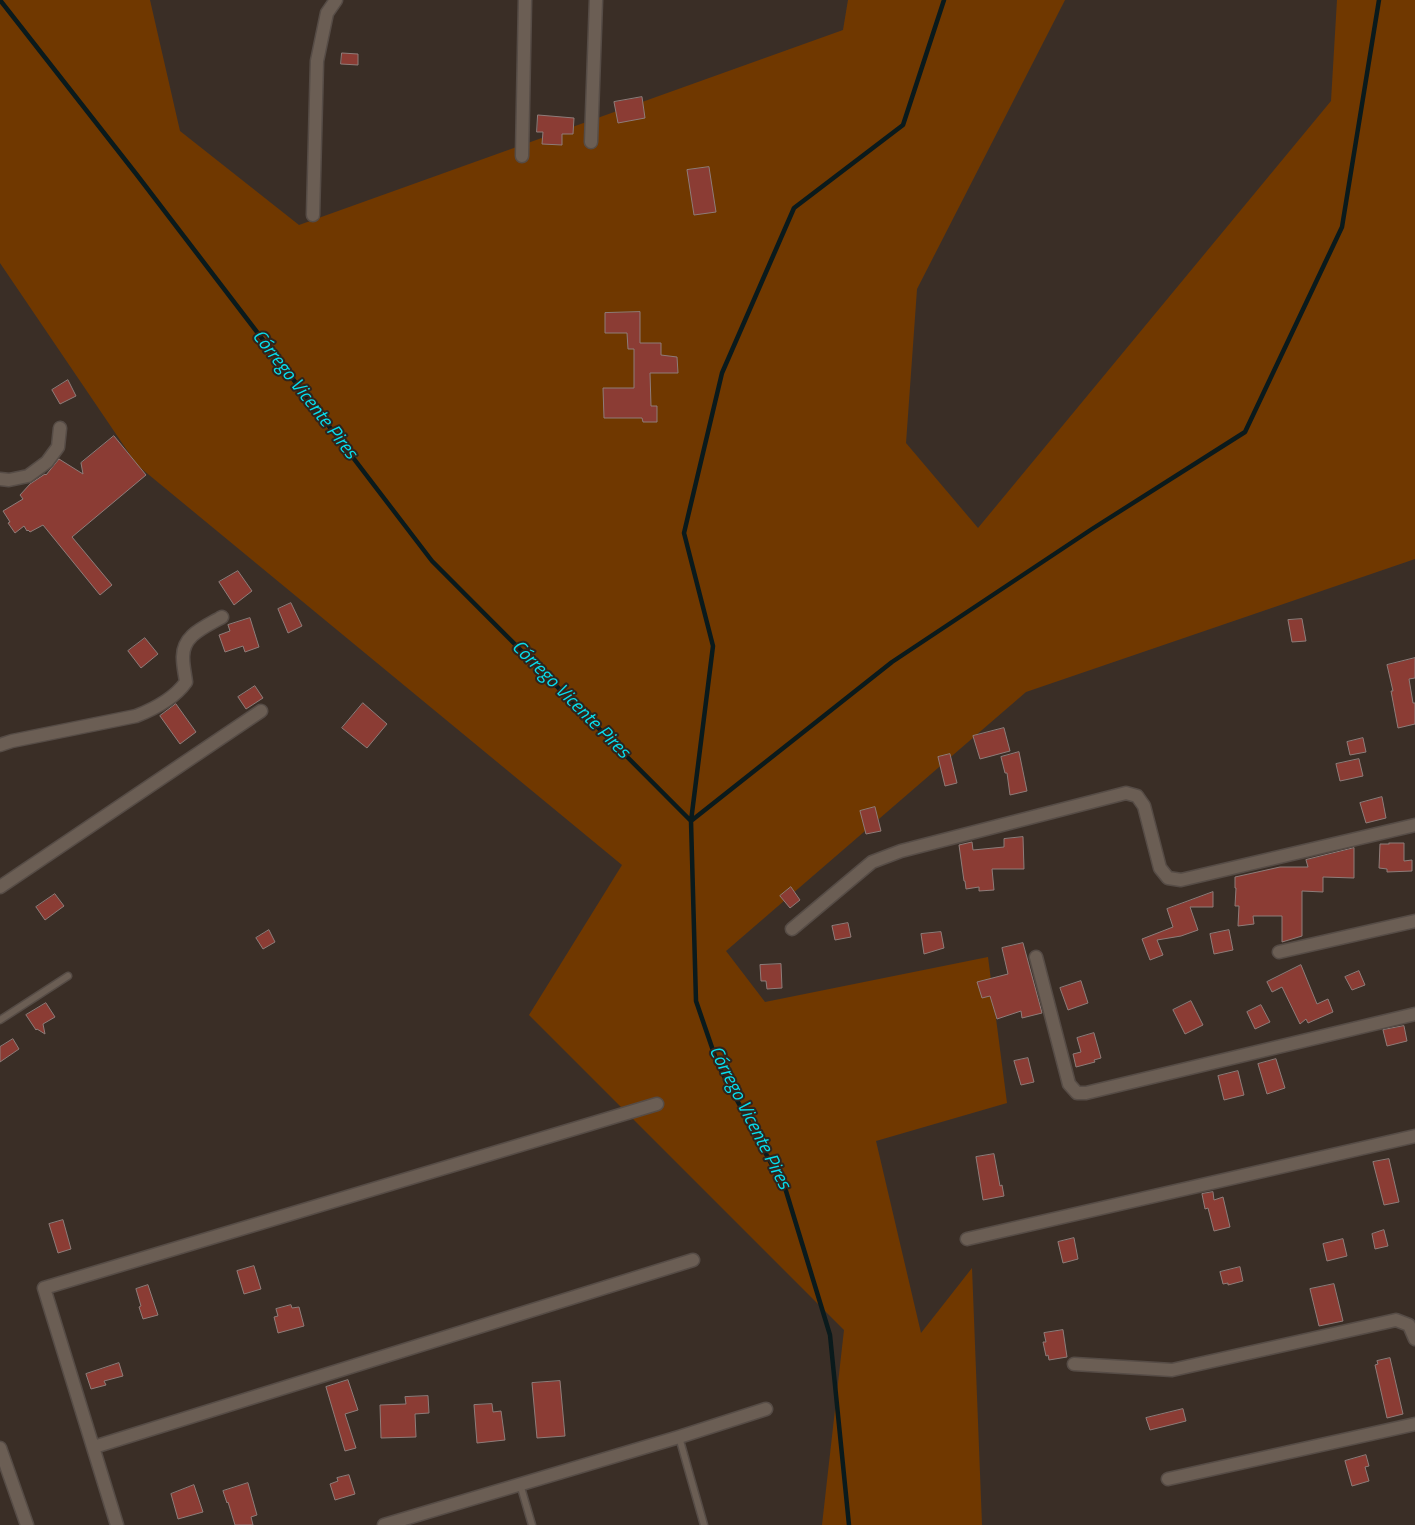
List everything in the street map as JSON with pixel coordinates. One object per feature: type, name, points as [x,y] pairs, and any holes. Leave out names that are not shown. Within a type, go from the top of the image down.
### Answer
[{"type":"street","points":[[313,215],[317,61],[327,13],[336,0]]},
{"type":"street","points":[[522,156],[526,0]]},
{"type":"street","points":[[591,142],[596,0]]},
{"type":"street","points":[[0,480],[28,476],[47,462],[58,446],[60,428]]},
{"type":"street","points":[[0,746],[12,741],[136,716],[154,709],[181,689],[186,682],[183,657],[185,643],[193,634],[222,617]]},
{"type":"street","points":[[0,887],[261,712]]},
{"type":"street","points":[[792,929],[872,862],[901,851],[1126,793],[1137,796],[1144,806],[1160,868],[1168,878],[1181,880],[1415,825]]},
{"type":"street","points":[[1279,952],[1415,921]]},
{"type":"street","points":[[1036,957],[1069,1084],[1077,1093],[1086,1093],[1415,1014]]},
{"type":"street","points":[[117,1525],[44,1288],[657,1104]]},
{"type":"street","points":[[966,1239],[1415,1136]]},
{"type":"street","points":[[94,1447],[693,1260]]},
{"type":"street","points":[[1074,1364],[1172,1370],[1396,1320],[1409,1325],[1415,1339]]},
{"type":"street","points":[[384,1525],[679,1437],[766,1409]]},
{"type":"street","points":[[1168,1479],[1415,1424]]},
{"type":"street","points":[[0,1448],[27,1525]]},
{"type":"lane","points":[[0,1020],[68,976]]},
{"type":"lane","points":[[679,1437],[704,1525]]},
{"type":"lane","points":[[520,1484],[532,1525]]},
{"type":"shaded area","points":[[0,0],[150,0],[180,131],[299,225],[843,30],[848,0],[1065,0],[917,289],[906,443],[978,528],[1331,101],[1337,0],[1415,0],[1415,559],[1026,692],[726,951],[765,1002],[988,957],[1007,1103],[876,1141],[921,1333],[972,1268],[982,1525],[822,1525],[844,1330],[529,1015],[622,865],[137,465],[0,263]]},
{"type":"building","points":[[342,53],[358,54],[358,65],[341,64]]},
{"type":"building","points":[[642,97],[645,118],[618,123],[614,102]]},
{"type":"building","points":[[538,115],[574,118],[573,134],[562,134],[562,145],[542,144],[543,132],[537,132]]},
{"type":"building","points":[[709,167],[716,212],[694,215],[687,170]]},
{"type":"building","points":[[640,312],[640,343],[661,343],[661,355],[677,357],[678,373],[650,373],[651,406],[657,406],[657,422],[643,422],[642,418],[604,418],[603,388],[634,388],[634,349],[628,349],[627,333],[605,333],[605,313]]},
{"type":"building","points":[[68,380],[76,396],[60,404],[52,390]]},
{"type":"building","points":[[114,436],[146,475],[72,537],[112,585],[100,595],[43,525],[30,532],[24,526],[15,533],[3,511],[23,499],[20,495],[30,484],[46,475],[59,459],[83,474],[81,463]]},
{"type":"building","points":[[238,571],[252,591],[234,605],[219,582]]},
{"type":"building","points":[[291,603],[302,626],[288,633],[278,609]]},
{"type":"building","points":[[250,618],[259,647],[245,652],[243,646],[225,652],[219,635],[230,631],[228,625]]},
{"type":"building","points":[[1302,619],[1306,641],[1292,642],[1288,620]]},
{"type":"building","points":[[145,638],[158,654],[141,668],[128,651]]},
{"type":"building","points":[[1415,658],[1415,678],[1409,679],[1413,703],[1415,703],[1415,724],[1398,728],[1387,665]]},
{"type":"building","points":[[255,686],[263,698],[246,709],[238,697]]},
{"type":"building","points":[[363,703],[387,724],[367,748],[342,728]]},
{"type":"building","points":[[176,704],[196,732],[180,744],[160,716]]},
{"type":"building","points":[[1004,728],[1010,751],[980,759],[973,736]]},
{"type":"building","points":[[1363,738],[1366,752],[1350,755],[1347,742]]},
{"type":"building","points":[[1019,752],[1027,791],[1010,795],[1007,773],[1005,773],[1001,757]]},
{"type":"building","points":[[950,754],[957,783],[945,786],[938,757]]},
{"type":"building","points":[[1359,759],[1363,776],[1340,781],[1336,764]]},
{"type":"building","points":[[1382,797],[1386,818],[1366,823],[1360,803]]},
{"type":"building","points":[[875,807],[881,831],[866,834],[860,811]]},
{"type":"building","points":[[1023,837],[1024,869],[992,869],[994,890],[979,891],[979,887],[966,889],[959,845],[972,842],[973,850],[1004,847],[1004,839]]},
{"type":"building","points":[[1404,843],[1404,861],[1412,860],[1412,871],[1387,872],[1387,869],[1379,868],[1380,844]]},
{"type":"building","points":[[1354,848],[1354,878],[1323,877],[1323,892],[1302,891],[1302,936],[1282,942],[1282,916],[1253,916],[1254,924],[1238,926],[1239,906],[1235,906],[1235,877],[1280,867],[1308,867],[1306,860]]},
{"type":"building","points":[[791,887],[800,900],[790,908],[780,896]]},
{"type":"building","points":[[1213,892],[1213,907],[1190,907],[1198,930],[1181,936],[1157,940],[1163,955],[1150,960],[1142,939],[1173,927],[1167,909]]},
{"type":"building","points":[[55,894],[64,906],[45,920],[36,907]]},
{"type":"building","points":[[848,923],[851,937],[835,940],[832,926]]},
{"type":"building","points":[[269,930],[275,942],[263,949],[256,938]]},
{"type":"building","points":[[1229,930],[1233,950],[1214,954],[1210,934]]},
{"type":"building","points":[[941,932],[944,948],[924,954],[921,934]]},
{"type":"building","points":[[1023,943],[1042,1013],[1022,1018],[1021,1011],[997,1019],[990,996],[982,998],[977,982],[1008,974],[1002,948]]},
{"type":"building","points":[[781,964],[782,988],[767,989],[766,981],[761,981],[760,965]]},
{"type":"building","points":[[1301,965],[1317,1004],[1328,999],[1333,1012],[1308,1023],[1306,1019],[1300,1024],[1282,987],[1272,992],[1267,982]]},
{"type":"building","points":[[1359,971],[1365,985],[1352,990],[1345,977]]},
{"type":"building","points":[[1081,981],[1088,1003],[1068,1010],[1060,988]]},
{"type":"building","points":[[1191,1001],[1203,1025],[1185,1034],[1173,1010]]},
{"type":"building","points":[[46,1003],[55,1017],[43,1024],[45,1034],[36,1030],[26,1015]]},
{"type":"building","points":[[1261,1005],[1270,1022],[1255,1029],[1247,1012]]},
{"type":"building","points":[[1404,1026],[1407,1041],[1387,1046],[1383,1030]]},
{"type":"building","points":[[1094,1033],[1101,1058],[1094,1060],[1095,1062],[1076,1067],[1073,1054],[1081,1052],[1077,1038]]},
{"type":"building","points":[[13,1039],[19,1049],[0,1062],[0,1047]]},
{"type":"building","points":[[1028,1058],[1034,1082],[1021,1085],[1014,1061]]},
{"type":"building","points":[[1276,1059],[1285,1088],[1267,1094],[1258,1064]]},
{"type":"building","points":[[1238,1071],[1244,1095],[1224,1100],[1218,1076]]},
{"type":"building","points":[[994,1154],[1000,1186],[1002,1185],[1004,1196],[983,1200],[976,1157]]},
{"type":"building","points":[[1389,1159],[1399,1202],[1384,1205],[1373,1162]]},
{"type":"building","points":[[1213,1192],[1214,1200],[1223,1197],[1230,1227],[1214,1231],[1208,1208],[1205,1209],[1202,1194]]},
{"type":"building","points":[[63,1220],[71,1249],[58,1253],[49,1224]]},
{"type":"building","points":[[1384,1230],[1388,1246],[1375,1249],[1372,1234]]},
{"type":"building","points":[[1074,1238],[1078,1259],[1063,1263],[1058,1242]]},
{"type":"building","points":[[1343,1239],[1347,1256],[1327,1261],[1323,1244]]},
{"type":"building","points":[[254,1266],[261,1289],[244,1294],[237,1271]]},
{"type":"building","points":[[1240,1267],[1243,1281],[1228,1285],[1228,1283],[1223,1284],[1220,1272]]},
{"type":"building","points":[[1334,1284],[1343,1321],[1319,1326],[1310,1289]]},
{"type":"building","points":[[148,1285],[158,1315],[143,1319],[136,1289]]},
{"type":"building","points":[[291,1305],[292,1308],[299,1307],[304,1326],[278,1333],[274,1317],[278,1316],[276,1309]]},
{"type":"building","points":[[1063,1330],[1067,1357],[1049,1360],[1048,1355],[1046,1356],[1043,1342],[1046,1342],[1044,1333]]},
{"type":"building","points":[[1390,1358],[1403,1414],[1387,1418],[1375,1365],[1378,1364],[1377,1361]]},
{"type":"building","points":[[119,1363],[123,1376],[104,1381],[106,1385],[91,1389],[86,1374]]},
{"type":"building","points":[[348,1380],[358,1410],[345,1414],[356,1448],[345,1451],[326,1387]]},
{"type":"building","points":[[560,1381],[565,1436],[537,1438],[532,1383]]},
{"type":"building","points":[[428,1396],[429,1413],[415,1414],[416,1437],[381,1438],[380,1405],[406,1404],[405,1397]]},
{"type":"building","points":[[492,1404],[493,1412],[501,1411],[505,1440],[477,1443],[474,1405]]},
{"type":"building","points":[[1183,1409],[1186,1421],[1150,1430],[1146,1418]]},
{"type":"building","points":[[1366,1455],[1369,1466],[1365,1467],[1369,1481],[1352,1486],[1345,1461]]},
{"type":"building","points":[[349,1475],[355,1494],[335,1500],[330,1484],[338,1481],[337,1478]]},
{"type":"building","points":[[248,1483],[257,1515],[251,1517],[253,1525],[235,1525],[223,1491]]},
{"type":"building","points":[[194,1485],[203,1512],[178,1519],[171,1494]]},
{"type":"waterway","name":"Córrego Vicente Pires","points":[[0,0],[137,175],[432,561],[691,821],[696,1001],[718,1065],[786,1191],[830,1335],[849,1525]]},
{"type":"waterway","points":[[691,821],[713,646],[684,533],[722,373],[794,208],[903,125],[944,0]]},
{"type":"waterway","points":[[691,821],[892,662],[1092,529],[1245,432],[1342,227],[1379,0]]}]
